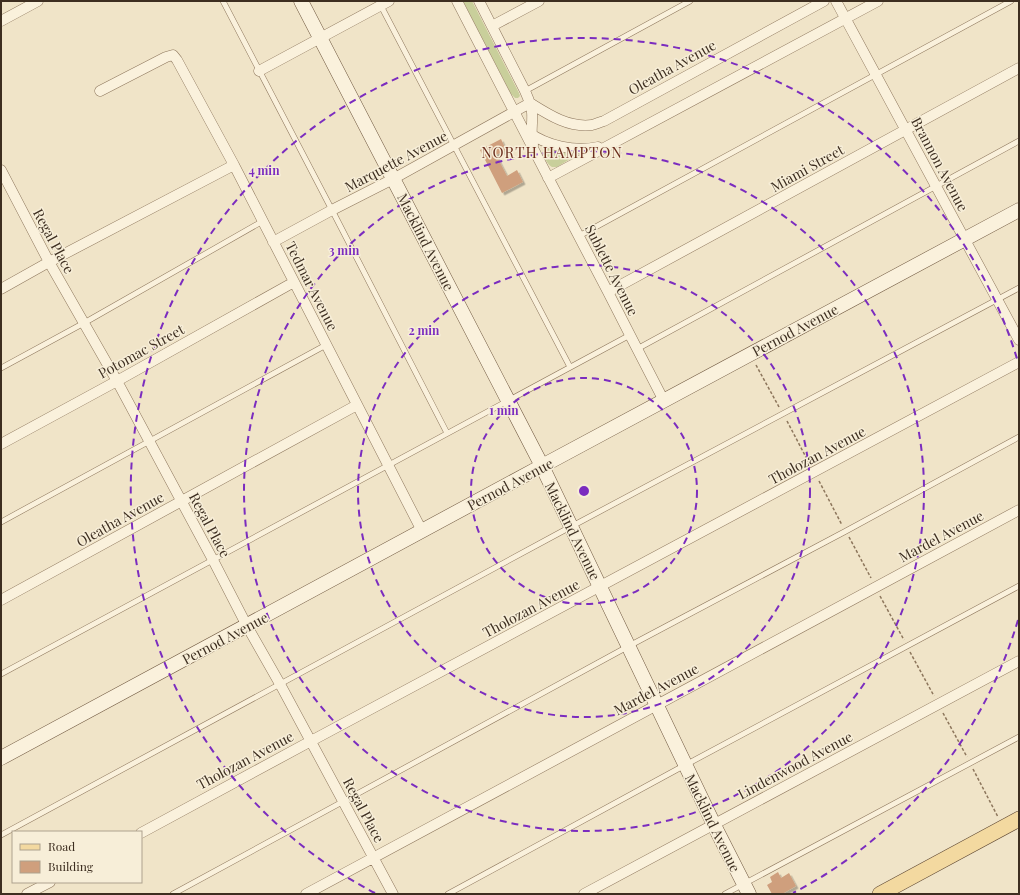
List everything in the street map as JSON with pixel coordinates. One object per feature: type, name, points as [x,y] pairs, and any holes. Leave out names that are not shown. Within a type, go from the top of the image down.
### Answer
[{"type":"main road","points":[[880,894],[1019,819]]},
{"type":"street","points":[[1,21],[38,1]]},
{"type":"street","name":"Macklind Avenue","points":[[301,1],[542,466],[746,889]]},
{"type":"street","name":"Sublette Avenue","points":[[456,1],[664,401]]},
{"type":"street","name":"Sublette Avenue","points":[[479,1],[530,103],[532,113],[532,142],[535,152]]},
{"type":"street","points":[[492,26],[539,1]]},
{"type":"street","name":"Oleatha Avenue","points":[[530,103],[548,115],[570,124],[582,125],[598,123],[824,1]]},
{"type":"street","name":"Brannon Avenue","points":[[836,1],[1019,340]]},
{"type":"street","points":[[548,178],[878,1]]},
{"type":"street","points":[[259,71],[383,2]]},
{"type":"street","name":"Tedmar Avenue","points":[[100,91],[166,57],[173,55],[177,60],[234,165],[422,531]]},
{"type":"street","name":"Miami Street","points":[[608,292],[1019,68]]},
{"type":"street","name":"Marquette Avenue","points":[[273,242],[393,179],[530,103]]},
{"type":"street","points":[[520,123],[535,137],[556,146],[586,149],[596,148],[614,142]]},
{"type":"street","points":[[1,289],[49,262],[234,165]]},
{"type":"street","name":"Regal Place","points":[[1,170],[49,262],[117,381],[247,626],[280,684],[393,894]]},
{"type":"street","name":"Pernod Avenue","points":[[1,758],[1019,210]]},
{"type":"street","name":"Potomac Street","points":[[1,444],[294,282]]},
{"type":"street","name":"Tholozan Avenue","points":[[142,832],[1019,362]]},
{"type":"street","name":"Oleatha Avenue","points":[[1,600],[357,405]]},
{"type":"street","name":"Mardel Avenue","points":[[306,894],[1019,510]]},
{"type":"street","name":"Lindenwood Avenue","points":[[584,894],[1019,661]]},
{"type":"street","points":[[28,894],[48,883]]},
{"type":"lane","points":[[223,1],[447,433]]},
{"type":"lane","points":[[525,91],[690,1]]},
{"type":"lane","points":[[579,236],[1011,1]]},
{"type":"lane","points":[[383,2],[454,146],[570,367]]},
{"type":"lane","points":[[637,350],[1019,141]]},
{"type":"lane","points":[[1,368],[84,323],[263,221]]},
{"type":"lane","points":[[1,835],[572,526],[1019,288]]},
{"type":"lane","points":[[1,674],[630,335]]},
{"type":"lane","points":[[1,522],[326,345]]},
{"type":"lane","points":[[173,894],[629,646],[1019,437]]},
{"type":"lane","points":[[448,894],[1019,586]]},
{"type":"lane","points":[[725,894],[746,889],[1019,737]]},
{"type":"green space","points":[[463,1],[472,1],[519,93],[520,96],[518,98],[515,98],[511,94]]},
{"type":"green space","points":[[545,148],[569,154],[571,157],[557,167],[552,167],[548,164],[543,152]]},
{"type":"building","points":[[501,139],[506,150],[496,155],[507,176],[517,170],[523,182],[502,193],[480,150]]},
{"type":"building","points":[[778,872],[781,878],[789,873],[796,886],[782,894],[772,894],[767,885],[772,882],[770,877]]},
{"type":"district","name":"NORTH HAMPTON","points":[[552,152]]}]
